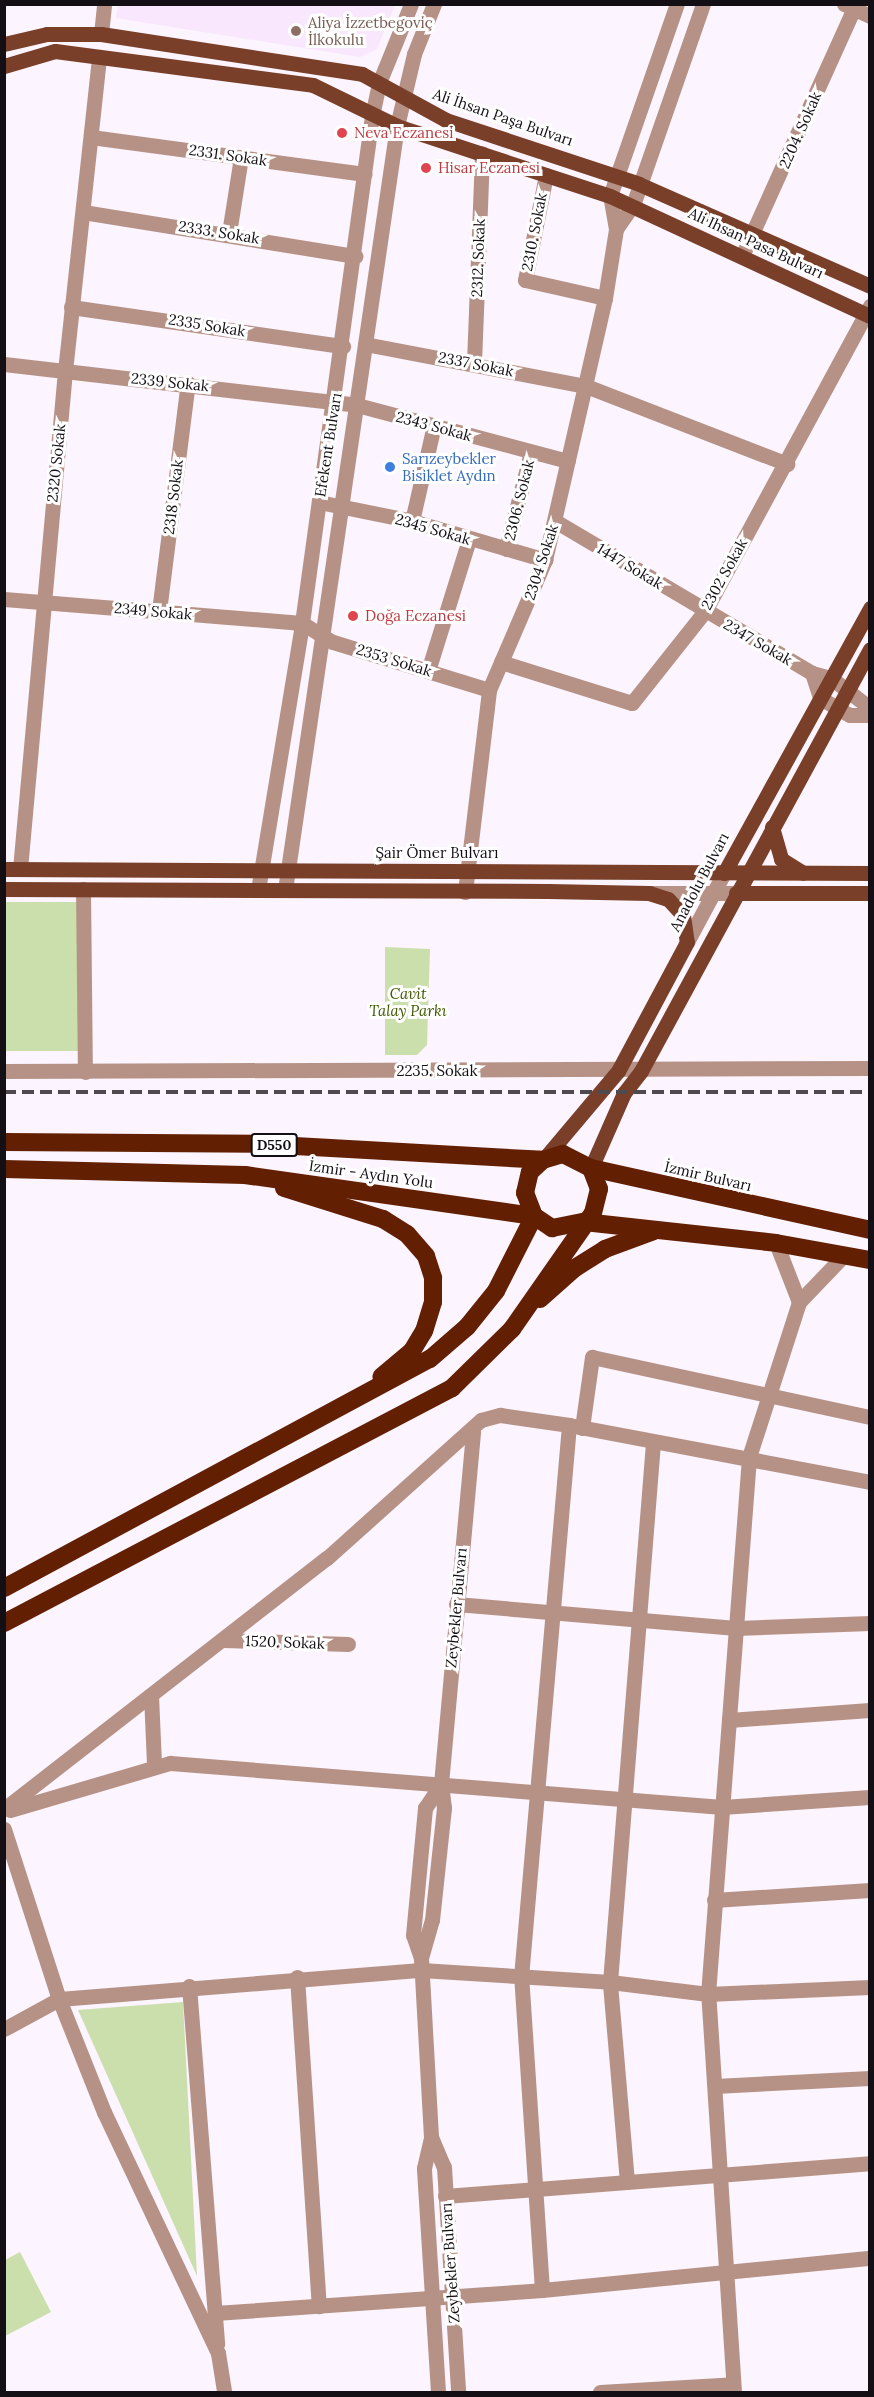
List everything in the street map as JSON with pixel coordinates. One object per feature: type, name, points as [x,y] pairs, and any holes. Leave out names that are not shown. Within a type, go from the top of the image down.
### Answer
[{"type":"highway","name":"İzmir - Aydın Yolu","points":[[4,1142],[259,1144],[543,1160]]},
{"type":"highway","name":"İzmir Bulvarı","points":[[543,1160],[574,1156],[591,1168],[870,1230]]},
{"type":"highway","points":[[4,1588],[430,1359],[467,1327],[496,1290],[534,1216],[526,1199],[526,1180],[543,1160]]},
{"type":"highway","points":[[512,1329],[598,1201],[599,1189],[591,1168]]},
{"type":"highway","name":"İzmir - Aydın Yolu","points":[[4,1169],[245,1175],[534,1216],[563,1229],[584,1222]]},
{"type":"highway","points":[[245,1175],[383,1219],[407,1234],[426,1256],[433,1278],[433,1302],[424,1331],[412,1351],[347,1405]]},
{"type":"highway","name":"D550","points":[[584,1222],[776,1243],[870,1260]]},
{"type":"highway","points":[[4,1623],[452,1388],[575,1268],[605,1249],[658,1229]]},
{"type":"main road","name":"Ali İhsan Paşa Bulvarı","points":[[4,44],[47,34],[101,34],[299,62],[362,74],[403,99],[446,120],[639,184],[754,231],[870,286]]},
{"type":"main road","points":[[4,66],[55,51],[313,85],[372,116],[397,126],[610,195],[633,206]]},
{"type":"main road","name":"Ali Ihsan Pasa Bulvarı","points":[[633,206],[868,312]]},
{"type":"main road","name":"Anadolu Bulvarı","points":[[724,873],[870,608]]},
{"type":"main road","points":[[591,1168],[624,1093],[641,1071],[870,649]]},
{"type":"main road","points":[[772,827],[781,859],[802,873]]},
{"type":"main road","name":"Şair Ömer Bulvarı","points":[[4,869],[870,873]]},
{"type":"main road","points":[[4,889],[649,893],[668,899],[682,915],[687,942]]},
{"type":"main road","points":[[736,893],[870,893]]},
{"type":"main road","name":"Anadolu Bulvarı","points":[[543,1160],[618,1071],[687,942]]},
{"type":"street","points":[[101,34],[104,4]]},
{"type":"street","name":"Efekent Bulvarı","points":[[258,890],[335,403],[372,116],[379,83],[411,4]]},
{"type":"street","name":"Efekent Bulvarı","points":[[285,890],[321,631],[357,405],[397,126],[403,99],[435,4]]},
{"type":"street","points":[[616,229],[610,195],[677,4]]},
{"type":"street","points":[[616,229],[633,206],[703,4]]},
{"type":"street","points":[[852,6],[870,16]]},
{"type":"street","name":"2204. Sokak","points":[[742,256],[852,6]]},
{"type":"street","name":"2320 Sokak","points":[[20,869],[71,307],[99,57]]},
{"type":"street","name":"2331. Sokak","points":[[91,137],[365,174]]},
{"type":"street","name":"2312. Sokak","points":[[474,363],[482,153]]},
{"type":"street","points":[[229,233],[241,157]]},
{"type":"street","name":"2310. Sokak","points":[[546,174],[525,280],[605,298]]},
{"type":"street","name":"2333. Sokak","points":[[82,212],[229,233],[355,256]]},
{"type":"street","name":"2304 Sokak","points":[[465,892],[489,690],[545,560],[605,298],[616,229]]},
{"type":"street","name":"2335 Sokak","points":[[71,307],[343,346]]},
{"type":"street","name":"2302 Sokak","points":[[501,662],[632,703],[705,611],[868,312]]},
{"type":"street","name":"2337 Sokak","points":[[365,344],[586,386],[785,463]]},
{"type":"street","name":"2339 Sokak","points":[[4,364],[188,383],[335,403]]},
{"type":"street","name":"2318 Sokak","points":[[159,611],[188,383]]},
{"type":"street","name":"2343 Sokak","points":[[335,403],[357,405],[568,461]]},
{"type":"street","points":[[412,521],[434,425]]},
{"type":"street","name":"2306. Sokak","points":[[506,549],[531,452]]},
{"type":"street","name":"2345 Sokak","points":[[320,502],[412,521],[545,560]]},
{"type":"street","name":"1447 Sokak","points":[[555,521],[705,611]]},
{"type":"street","points":[[428,671],[469,539]]},
{"type":"street","name":"2349 Sokak","points":[[4,599],[302,623]]},
{"type":"street","name":"2347 Sokak","points":[[705,611],[812,673],[831,678],[848,688],[870,708]]},
{"type":"street","name":"2353 Sokak","points":[[302,623],[321,631],[333,642],[489,690]]},
{"type":"street","points":[[812,673],[820,698],[850,715],[870,715]]},
{"type":"street","name":"Anadolu Bulvarı","points":[[687,942],[724,873]]},
{"type":"street","points":[[83,889],[85,1072]]},
{"type":"street","points":[[649,893],[736,893]]},
{"type":"street","name":"2235. Sokak","points":[[4,1071],[641,1071],[870,1068]]},
{"type":"street","points":[[776,1243],[799,1302]]},
{"type":"street","points":[[600,2392],[734,2388],[708,1994],[749,1457],[768,1392],[799,1302],[845,1254]]},
{"type":"street","points":[[542,2290],[521,1977],[550,1613],[575,1427],[592,1357],[768,1392],[870,1417]]},
{"type":"street","points":[[4,1810],[327,1558],[473,1431],[481,1420],[500,1415],[653,1443],[749,1457],[870,1482]]},
{"type":"street","name":"Zeybekler Bulvarı","points":[[438,2392],[424,2168],[431,2137],[421,1964],[433,1909],[444,1808],[441,1784],[473,1431]]},
{"type":"street","points":[[627,2182],[610,1982],[641,1621],[653,1443]]},
{"type":"street","points":[[456,1604],[736,1628],[870,1623]]},
{"type":"street","name":"1520. Sokak","points":[[223,1640],[348,1644]]},
{"type":"street","points":[[151,1695],[154,1765]]},
{"type":"street","points":[[729,1720],[870,1710]]},
{"type":"street","points":[[4,1810],[154,1765],[536,1791],[722,1807],[870,1797]]},
{"type":"street","points":[[4,1830],[58,1999],[104,2112],[218,2353]]},
{"type":"street","points":[[714,1900],[870,1890]]},
{"type":"street","points":[[4,2029],[58,1999],[421,1964],[521,1977],[610,1982],[708,1994],[870,1987]]},
{"type":"street","points":[[297,1977],[319,2306]]},
{"type":"street","points":[[189,1986],[218,2353],[224,2392]]},
{"type":"street","points":[[714,2086],[870,2078]]},
{"type":"street","name":"Zeybekler Bulvarı","points":[[431,2137],[444,2167],[458,2392]]},
{"type":"street","points":[[445,2196],[870,2163]]},
{"type":"street","points":[[215,2313],[542,2290],[870,2258]]},
{"type":"shaded area","name":"Aliya İzzetbegoviç İlkokulu","points":[[118,4],[395,5],[377,49],[360,57],[116,18]]},
{"type":"green space","points":[[5,902],[79,902],[79,1051],[5,1051]]},
{"type":"green space","name":"Cavit Talay Parkı","points":[[385,947],[430,949],[427,1045],[417,1055],[385,1055]]},
{"type":"green space","points":[[183,2002],[197,2276],[78,2010]]},
{"type":"green space","points":[[20,2252],[51,2312],[5,2336],[5,2260]]},
{"type":"railway","points":[[4,1092],[870,1092]]},
{"type":"place","name":"Aliya İzzetbegoviç İlkokulu","points":[[296,31]]},
{"type":"place","name":"Neva Eczanesi","points":[[342,133]]},
{"type":"place","name":"Hisar Eczanesi","points":[[426,168]]},
{"type":"place","name":"Sarızeybekler Bisiklet Aydın","points":[[390,467]]},
{"type":"place","name":"Doğa Eczanesi","points":[[353,616]]}]
